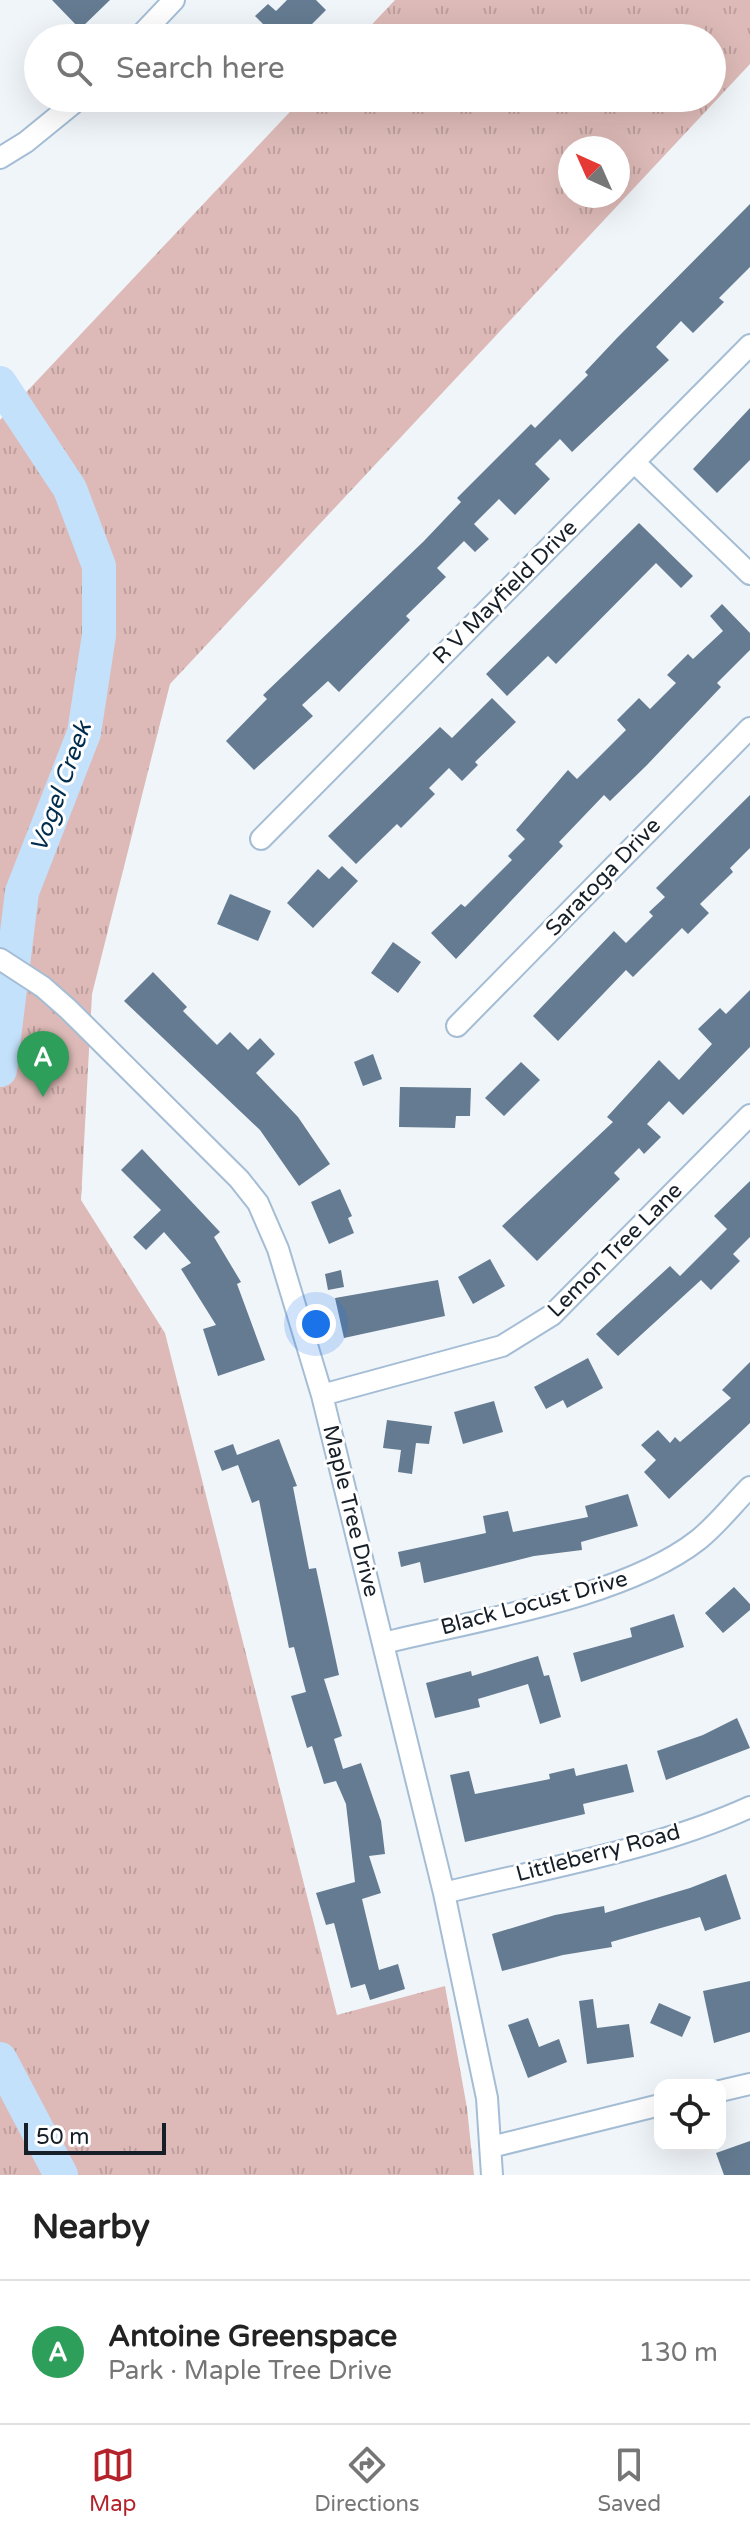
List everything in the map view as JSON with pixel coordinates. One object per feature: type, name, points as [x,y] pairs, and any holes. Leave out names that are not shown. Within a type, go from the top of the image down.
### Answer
[{"type":"street","points":[[151,24],[174,0]]},
{"type":"street","points":[[0,158],[26,142],[63,112]]},
{"type":"street","name":"R V Mayfield Drive","points":[[261,839],[750,345]]},
{"type":"street","points":[[634,462],[750,574]]},
{"type":"street","name":"Saratoga Drive","points":[[457,1026],[750,728]]},
{"type":"street","name":"Maple Tree Drive","points":[[0,959],[43,987],[68,1009],[239,1179],[258,1203],[295,1296],[384,1643],[444,1893],[487,2098],[492,2175]]},
{"type":"street","name":"Lemon Tree Lane","points":[[322,1395],[502,1346],[552,1315],[750,1115]]},
{"type":"street","name":"Black Locust Drive","points":[[384,1643],[589,1592],[643,1573],[698,1540],[750,1487]]},
{"type":"street","name":"Littleberry Road","points":[[444,1893],[615,1850],[725,1818],[750,1807]]},
{"type":"street","points":[[726,2090],[750,2084]]},
{"type":"street","points":[[491,2147],[654,2106]]},
{"type":"green space","points":[[395,0],[750,0],[750,64],[726,90],[726,24],[372,24]]},
{"type":"green space","points":[[290,112],[705,112],[630,192],[630,136],[558,136],[558,208],[615,208],[170,684],[92,994],[81,1200],[165,1333],[337,2015],[445,1986],[467,2108],[474,2175],[0,2175],[0,420]]},
{"type":"building","points":[[52,0],[110,0],[85,24],[75,24]]},
{"type":"building","points":[[287,0],[316,0],[326,10],[312,24],[263,24],[255,16],[268,4],[276,11]]},
{"type":"building","points":[[750,204],[750,267],[719,298],[724,302],[693,333],[681,321],[656,347],[669,360],[572,452],[560,439],[535,464],[550,479],[515,515],[499,499],[474,524],[489,539],[475,552],[464,541],[437,568],[446,577],[406,616],[410,620],[339,692],[328,681],[302,705],[313,716],[254,770],[226,741],[267,699],[263,695],[424,541],[461,502],[457,498],[531,424],[535,428],[588,375],[585,372],[617,338]]},
{"type":"building","points":[[750,408],[750,460],[717,493],[693,469]]},
{"type":"building","points":[[639,523],[693,576],[681,588],[656,563],[556,664],[548,656],[507,696],[486,674]]},
{"type":"building","points":[[722,604],[750,633],[750,650],[717,683],[721,687],[647,765],[610,801],[604,795],[559,842],[563,846],[456,959],[431,933],[461,904],[465,907],[512,860],[508,856],[525,839],[516,830],[568,770],[577,779],[626,730],[617,720],[639,698],[650,709],[676,683],[667,675],[688,654],[693,659],[723,631],[710,616]]},
{"type":"building","points":[[492,698],[516,722],[475,762],[478,765],[462,781],[449,768],[429,788],[435,794],[401,828],[397,824],[356,864],[328,836],[440,727],[452,738]]},
{"type":"building","points":[[750,795],[750,848],[730,868],[733,872],[700,904],[709,913],[688,934],[682,928],[633,977],[626,970],[558,1041],[533,1016],[614,931],[626,943],[653,916],[649,912],[665,897],[656,888]]},
{"type":"building","points":[[342,866],[358,881],[313,928],[287,903],[318,869],[329,879]]},
{"type":"building","points":[[230,894],[271,911],[258,941],[217,924]]},
{"type":"building","points":[[393,942],[421,962],[398,993],[371,973]]},
{"type":"building","points":[[153,972],[187,1007],[183,1011],[217,1045],[230,1032],[248,1050],[260,1038],[275,1054],[256,1073],[298,1117],[330,1164],[299,1186],[260,1130],[124,1001]]},
{"type":"building","points":[[750,990],[750,1047],[683,1115],[669,1101],[647,1124],[661,1137],[644,1154],[639,1148],[614,1173],[620,1179],[537,1261],[502,1226],[613,1122],[607,1117],[659,1060],[679,1080],[712,1044],[698,1029],[720,1008],[726,1014]]},
{"type":"building","points":[[373,1054],[382,1079],[363,1086],[354,1062]]},
{"type":"building","points":[[521,1062],[540,1080],[504,1116],[485,1098]]},
{"type":"building","points":[[400,1087],[471,1088],[470,1116],[456,1116],[455,1128],[399,1127]]},
{"type":"building","points":[[142,1149],[220,1232],[214,1237],[241,1282],[237,1284],[265,1360],[218,1376],[203,1329],[216,1325],[181,1269],[191,1263],[164,1232],[146,1250],[133,1237],[161,1210],[121,1170]]},
{"type":"building","points":[[750,1181],[750,1237],[733,1254],[740,1261],[711,1290],[701,1280],[618,1356],[596,1334],[670,1266],[680,1276],[727,1229],[714,1216]]},
{"type":"building","points":[[340,1189],[352,1216],[348,1218],[354,1233],[329,1244],[311,1202]]},
{"type":"building","points":[[490,1259],[505,1286],[473,1304],[458,1277]]},
{"type":"building","points":[[341,1270],[344,1287],[328,1290],[325,1274]]},
{"type":"building","points":[[438,1280],[445,1316],[344,1338],[335,1298]]},
{"type":"building","points":[[588,1358],[603,1388],[567,1408],[563,1400],[546,1409],[534,1387]]},
{"type":"building","points":[[750,1362],[750,1423],[669,1499],[644,1472],[656,1460],[641,1445],[658,1430],[670,1443],[675,1437],[680,1442],[731,1398],[722,1390]]},
{"type":"building","points":[[494,1401],[503,1432],[463,1444],[454,1412]]},
{"type":"building","points":[[387,1420],[432,1426],[429,1444],[416,1443],[412,1474],[398,1472],[401,1450],[383,1448]]},
{"type":"building","points":[[279,1439],[297,1486],[293,1487],[309,1569],[316,1568],[339,1675],[324,1679],[342,1736],[334,1739],[343,1769],[361,1763],[381,1821],[385,1854],[369,1856],[381,1893],[362,1899],[379,1970],[398,1964],[405,1989],[370,2000],[365,1984],[351,1988],[334,1923],[326,1925],[316,1893],[355,1882],[346,1804],[336,1781],[324,1784],[312,1746],[307,1748],[291,1696],[306,1692],[294,1647],[289,1648],[259,1500],[252,1503],[238,1465],[222,1471],[214,1451],[233,1444],[237,1455]]},
{"type":"building","points":[[628,1494],[638,1526],[581,1542],[582,1550],[534,1556],[424,1583],[420,1562],[401,1567],[398,1552],[486,1533],[483,1516],[508,1511],[513,1532],[588,1517],[585,1506]]},
{"type":"building","points":[[734,1587],[750,1604],[750,1610],[723,1633],[705,1613]]},
{"type":"building","points":[[674,1614],[684,1647],[581,1682],[573,1653],[632,1637],[630,1628]]},
{"type":"building","points":[[538,1656],[544,1676],[549,1675],[561,1717],[540,1724],[528,1684],[478,1699],[480,1707],[435,1718],[426,1683],[471,1671],[472,1676]]},
{"type":"building","points":[[737,1718],[750,1748],[666,1780],[657,1751],[703,1735]]},
{"type":"building","points":[[627,1764],[634,1792],[583,1804],[585,1814],[465,1842],[450,1775],[469,1771],[475,1794],[550,1779],[549,1774],[574,1768],[576,1776]]},
{"type":"building","points":[[726,1874],[741,1919],[705,1931],[700,1917],[611,1942],[612,1947],[563,1955],[502,1971],[492,1934],[555,1915],[604,1906],[605,1913]]},
{"type":"building","points":[[750,1981],[750,2032],[714,2043],[703,1991]]},
{"type":"building","points":[[593,1999],[597,2028],[629,2024],[634,2057],[587,2064],[579,2001]]},
{"type":"building","points":[[659,2003],[691,2017],[682,2037],[650,2023]]},
{"type":"building","points":[[528,2018],[539,2047],[559,2039],[567,2062],[528,2078],[508,2025]]},
{"type":"building","points":[[750,2141],[750,2175],[724,2175],[716,2153]]},
{"type":"waterway","name":"Vogel Creek","points":[[0,383],[70,489],[99,566],[99,635],[84,733],[22,892],[0,1070]]},
{"type":"waterway","name":"Vogel Creek","points":[[0,2059],[61,2175]]},
{"type":"place","name":"Antoine Greenspace","points":[[43,1097]]}]
